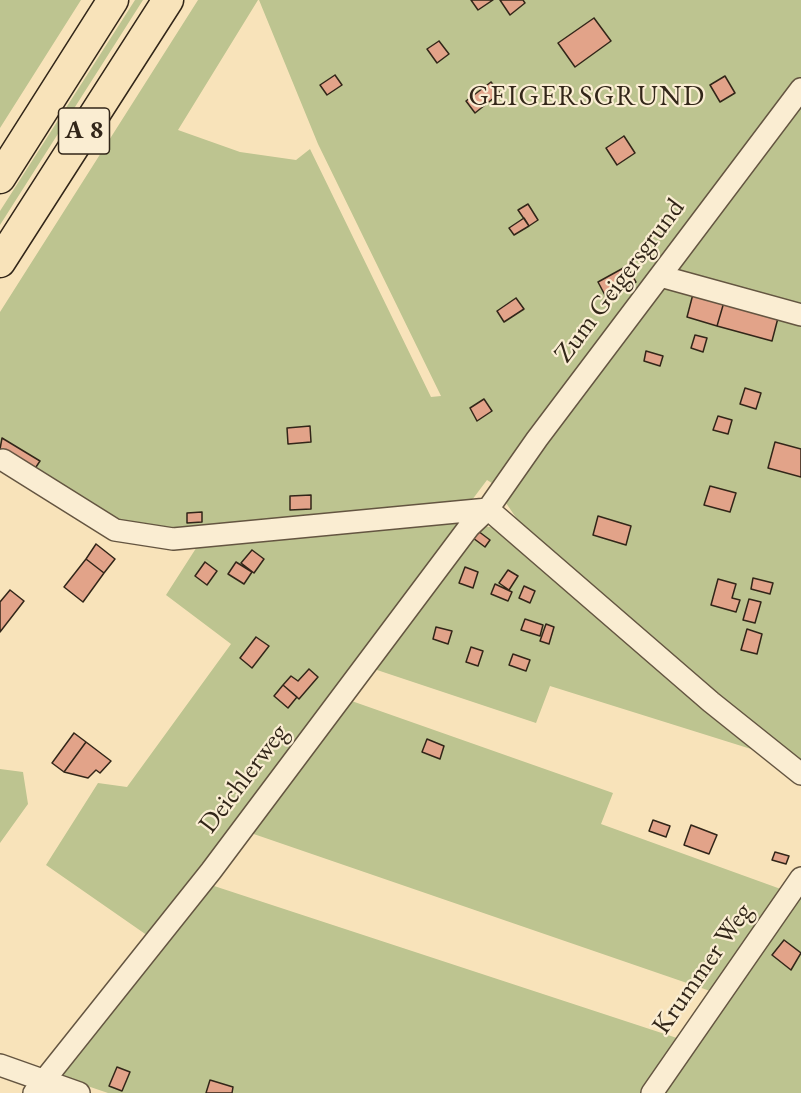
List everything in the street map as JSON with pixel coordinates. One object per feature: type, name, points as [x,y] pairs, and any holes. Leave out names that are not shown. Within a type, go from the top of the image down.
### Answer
[{"type":"highway","name":"A 8","points":[[0,178],[113,0]]},
{"type":"highway","name":"A 8","points":[[0,262],[168,0]]},
{"type":"lane","name":"Zum Geigersgrund","points":[[488,509],[537,439],[801,89]]},
{"type":"lane","points":[[660,276],[801,315]]},
{"type":"lane","points":[[3,460],[115,530],[173,539],[488,509],[711,702],[801,774]]},
{"type":"lane","name":"Deichlerweg","points":[[38,1087],[211,871],[469,527],[488,509]]},
{"type":"lane","name":"Krummer Weg","points":[[652,1093],[801,878]]},
{"type":"lane","points":[[0,1065],[38,1087],[79,1093]]},
{"type":"green space","points":[[0,0],[81,0],[0,128]]},
{"type":"green space","points":[[135,0],[143,0],[0,225],[0,211]]},
{"type":"green space","points":[[198,0],[258,0],[178,130],[240,152],[296,160],[310,149],[431,397],[441,396],[318,144],[259,0],[801,0],[801,766],[525,531],[504,500],[506,492],[487,480],[460,516],[461,527],[151,938],[46,865],[98,783],[127,787],[231,644],[166,595],[209,528],[165,533],[124,523],[0,452],[0,312]]},
{"type":"green space","points":[[479,525],[495,528],[767,754],[550,686],[536,723],[371,668]]},
{"type":"green space","points":[[346,699],[613,793],[601,824],[789,892],[716,993],[245,831]]},
{"type":"green space","points":[[0,769],[23,772],[28,804],[0,843]]},
{"type":"green space","points":[[801,883],[801,1093],[659,1093]]},
{"type":"green space","points":[[208,884],[683,1040],[646,1093],[108,1093],[58,1076]]},
{"type":"building","points":[[471,0],[493,0],[478,10]]},
{"type":"building","points":[[500,0],[523,0],[525,3],[510,15]]},
{"type":"building","points":[[594,18],[611,41],[575,67],[558,43]]},
{"type":"building","points":[[439,41],[449,54],[437,63],[427,49]]},
{"type":"building","points":[[335,75],[342,85],[327,95],[320,85]]},
{"type":"building","points":[[725,76],[735,93],[720,102],[710,85]]},
{"type":"building","points":[[491,82],[500,93],[475,113],[466,101]]},
{"type":"building","points":[[624,136],[635,153],[617,165],[606,148]]},
{"type":"building","points":[[528,204],[538,220],[529,226],[518,210]]},
{"type":"building","points":[[524,218],[529,226],[514,235],[509,228]]},
{"type":"building","points":[[627,266],[636,282],[607,299],[598,282]]},
{"type":"building","points":[[693,294],[724,302],[717,326],[687,317]]},
{"type":"building","points":[[516,298],[524,309],[504,322],[497,311]]},
{"type":"building","points":[[724,302],[778,318],[772,341],[717,326]]},
{"type":"building","points":[[695,335],[707,338],[703,352],[691,348]]},
{"type":"building","points":[[646,351],[663,356],[660,366],[644,361]]},
{"type":"building","points":[[745,388],[761,393],[756,409],[740,404]]},
{"type":"building","points":[[484,399],[492,411],[477,421],[470,408]]},
{"type":"building","points":[[718,416],[732,420],[728,434],[713,430]]},
{"type":"building","points":[[310,426],[311,442],[288,444],[287,428]]},
{"type":"building","points":[[2,438],[40,461],[34,470],[0,449]]},
{"type":"building","points":[[775,442],[801,449],[801,477],[768,468]]},
{"type":"building","points":[[710,486],[736,493],[730,512],[704,505]]},
{"type":"building","points":[[311,495],[311,509],[290,510],[290,496]]},
{"type":"building","points":[[202,512],[202,522],[187,523],[187,513]]},
{"type":"building","points":[[598,516],[631,526],[626,545],[593,535]]},
{"type":"building","points":[[478,531],[490,540],[485,547],[473,538]]},
{"type":"building","points":[[96,544],[115,559],[104,573],[86,559]]},
{"type":"building","points":[[252,550],[264,559],[254,573],[241,563]]},
{"type":"building","points":[[86,559],[104,573],[83,602],[64,587]]},
{"type":"building","points":[[205,562],[217,571],[207,585],[195,576]]},
{"type":"building","points":[[236,562],[252,572],[244,584],[228,574]]},
{"type":"building","points":[[465,567],[478,572],[473,588],[459,583]]},
{"type":"building","points":[[508,570],[518,576],[509,590],[499,583]]},
{"type":"building","points":[[753,578],[773,583],[770,594],[751,589]]},
{"type":"building","points":[[718,579],[736,584],[732,598],[740,600],[736,612],[711,605]]},
{"type":"building","points":[[495,584],[512,592],[508,601],[491,594]]},
{"type":"building","points":[[524,586],[535,591],[530,603],[519,598]]},
{"type":"building","points":[[10,590],[24,601],[0,632],[0,602]]},
{"type":"building","points":[[749,599],[761,602],[755,623],[743,620]]},
{"type":"building","points":[[525,619],[543,625],[540,636],[521,630]]},
{"type":"building","points":[[546,624],[554,627],[549,644],[540,641]]},
{"type":"building","points":[[436,627],[452,631],[448,644],[433,639]]},
{"type":"building","points":[[747,629],[762,634],[757,654],[741,650]]},
{"type":"building","points":[[256,637],[269,646],[252,668],[240,658]]},
{"type":"building","points":[[471,647],[483,651],[478,666],[466,662]]},
{"type":"building","points":[[513,654],[530,660],[526,671],[509,665]]},
{"type":"building","points":[[309,669],[318,677],[299,699],[283,685],[291,676],[298,681]]},
{"type":"building","points":[[283,685],[297,697],[288,708],[274,696]]},
{"type":"building","points":[[74,733],[86,742],[64,772],[52,763]]},
{"type":"building","points":[[427,739],[444,746],[440,759],[422,752]]},
{"type":"building","points":[[86,742],[111,761],[100,773],[96,770],[88,778],[64,772]]},
{"type":"building","points":[[653,820],[670,826],[666,837],[649,831]]},
{"type":"building","points":[[691,825],[717,835],[709,854],[684,845]]},
{"type":"building","points":[[775,852],[789,856],[786,864],[772,860]]},
{"type":"building","points":[[784,940],[801,953],[791,970],[772,955]]},
{"type":"building","points":[[117,1067],[130,1072],[122,1091],[109,1086]]},
{"type":"building","points":[[210,1080],[233,1087],[232,1093],[206,1093]]},
{"type":"district","name":"GEIGERSGRUND","points":[[587,97]]}]
